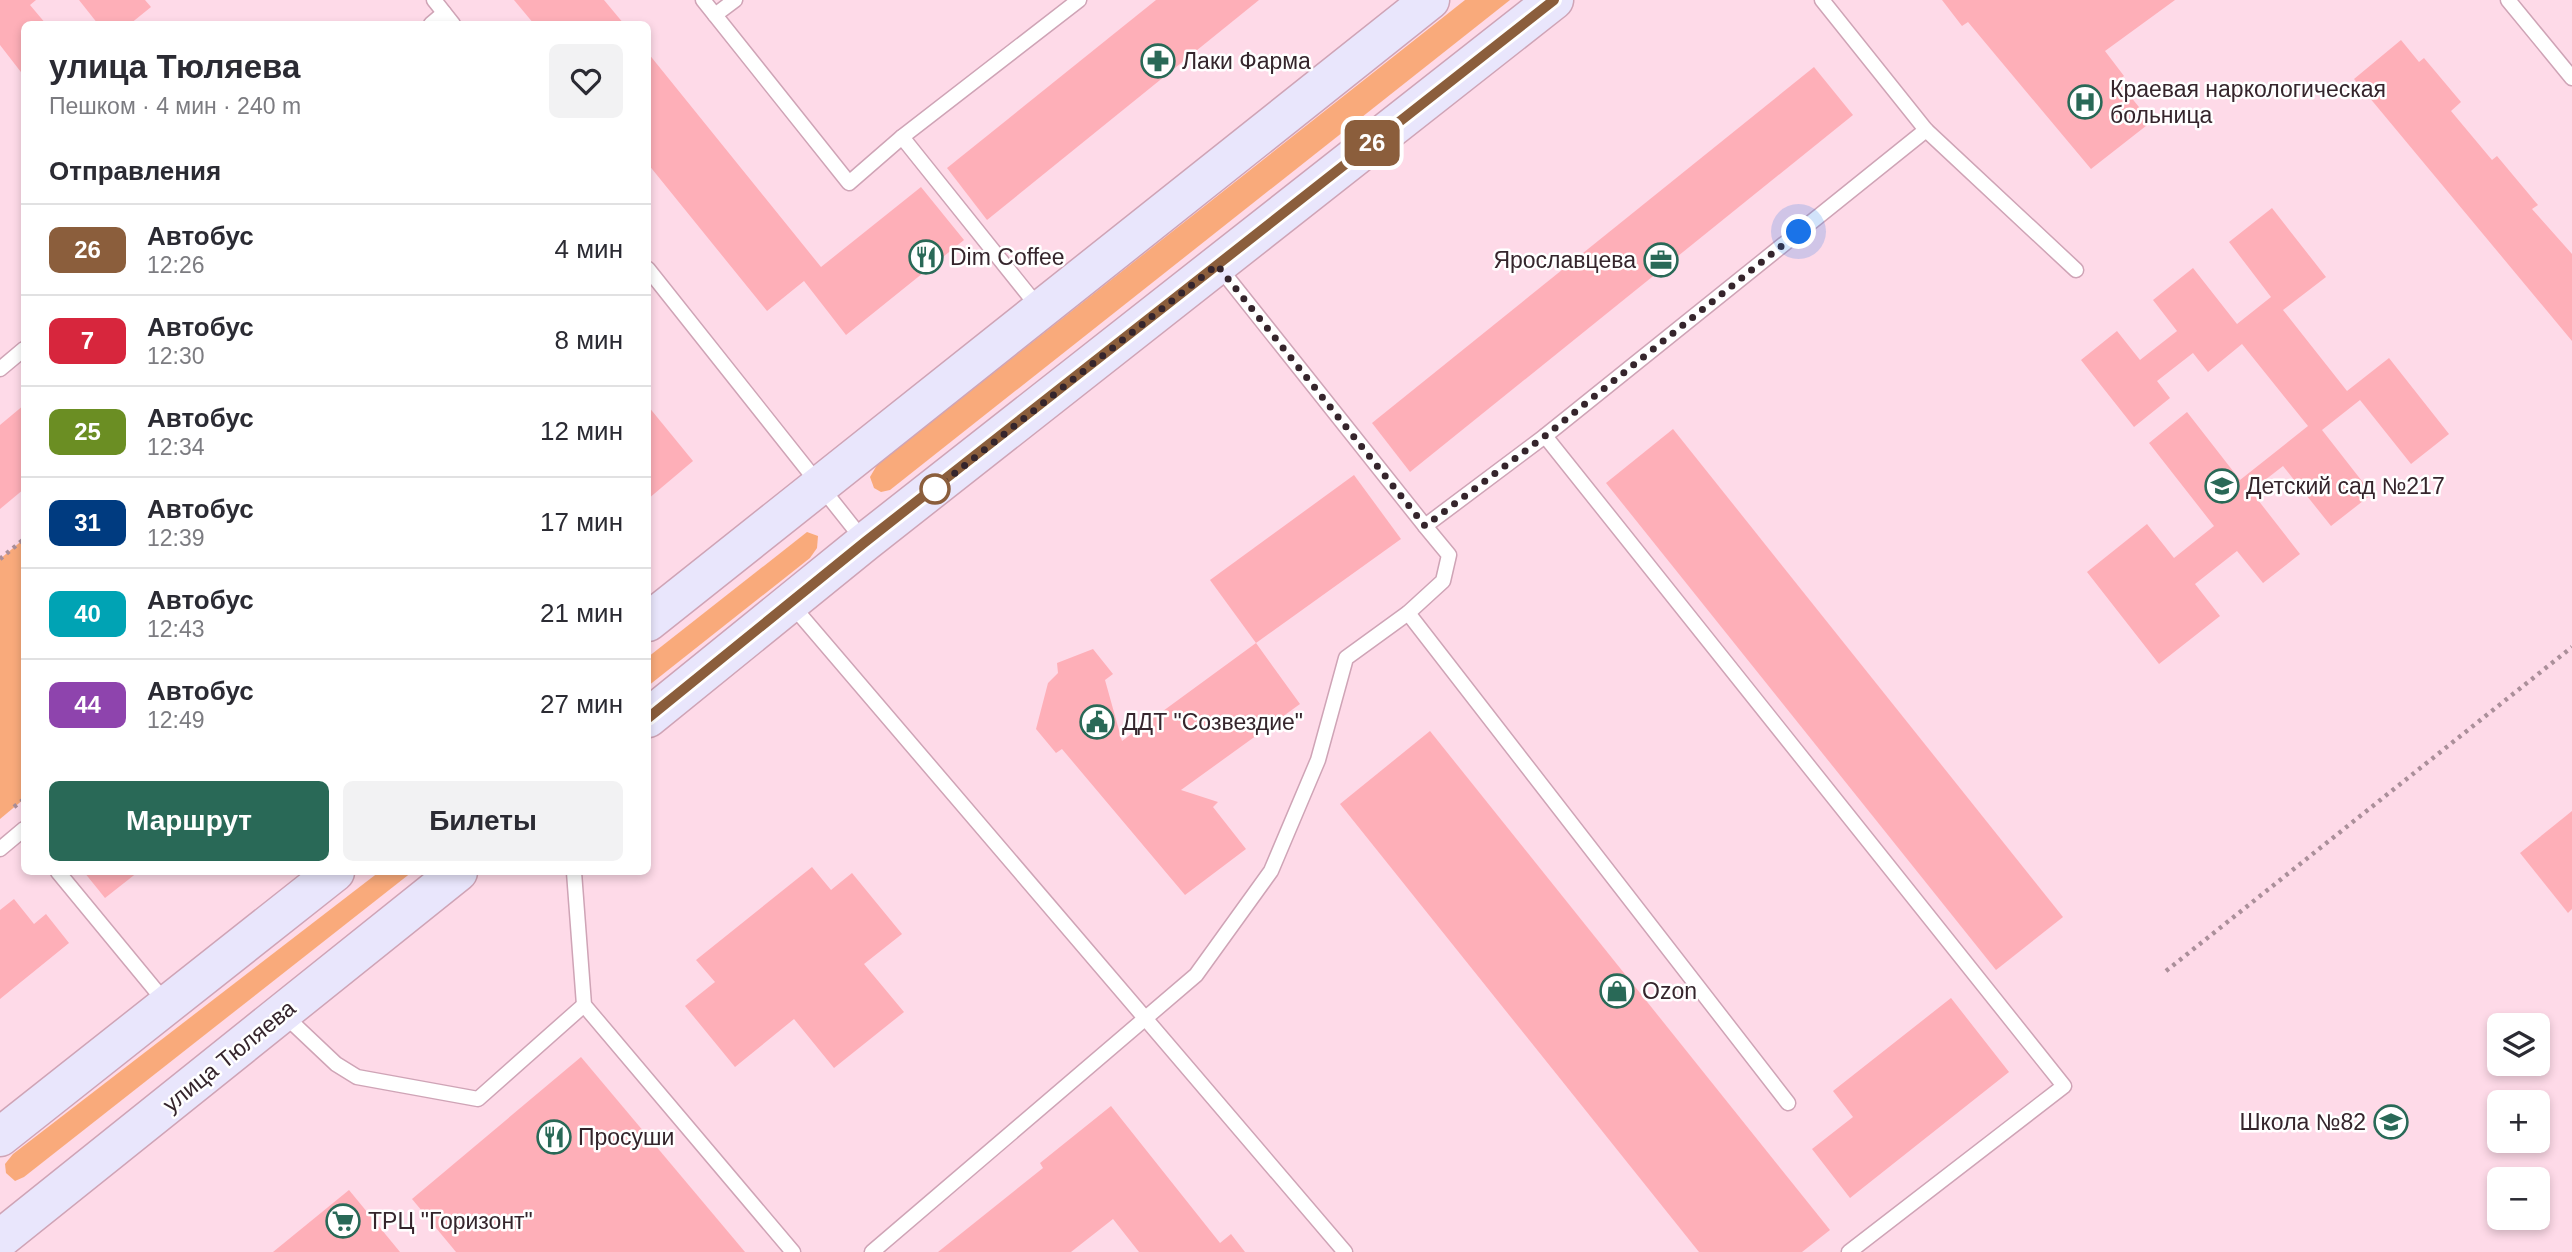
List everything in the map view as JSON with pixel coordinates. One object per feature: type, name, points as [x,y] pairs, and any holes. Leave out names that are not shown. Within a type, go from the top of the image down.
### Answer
[{"type":"main road","points":[[651,620],[1039,308],[1430,0]]},
{"type":"main road","points":[[651,716],[865,542],[1554,0]]},
{"type":"main road","points":[[0,1137],[331,875]]},
{"type":"main road","name":"улица Тюляева","points":[[0,1239],[454,875]]},
{"type":"lane","points":[[434,0],[449,19]]},
{"type":"lane","points":[[703,0],[849,183],[902,138],[1079,0]]},
{"type":"lane","points":[[715,15],[735,0]]},
{"type":"lane","points":[[1822,0],[1926,130],[2076,270]]},
{"type":"lane","points":[[2508,0],[2572,78]]},
{"type":"lane","points":[[1425,526],[1545,436],[1926,130]]},
{"type":"lane","points":[[902,138],[1039,308]]},
{"type":"lane","points":[[872,1252],[1196,975],[1271,871],[1318,760],[1346,658],[1408,613],[1443,581],[1449,555],[1217,265]]},
{"type":"lane","points":[[651,273],[865,542]]},
{"type":"lane","points":[[0,369],[21,352]]},
{"type":"lane","points":[[1545,436],[2064,1086],[1849,1252]]},
{"type":"lane","points":[[790,602],[1345,1252]]},
{"type":"lane","points":[[1408,613],[1788,1103]]},
{"type":"lane","points":[[0,849],[21,832]]},
{"type":"lane","points":[[60,875],[168,1005]]},
{"type":"lane","points":[[574,875],[584,1005],[793,1252]]},
{"type":"lane","points":[[282,1013],[336,1064],[357,1077],[478,1099],[584,1005]]},
{"type":"path","points":[[0,559],[21,542]]},
{"type":"path","points":[[2166,971],[2572,647]]},
{"type":"shaded area","points":[[1465,0],[1510,0],[890,490],[881,492],[874,488],[870,477],[877,465]]},
{"type":"shaded area","points":[[807,532],[818,536],[817,548],[810,558],[651,684],[651,655]]},
{"type":"shaded area","points":[[21,542],[21,802],[0,819],[0,559]]},
{"type":"shaded area","points":[[375,875],[408,875],[24,1177],[15,1181],[6,1173],[5,1164],[13,1154]]},
{"type":"building","points":[[0,0],[36,0],[30,5],[43,21],[21,21],[21,72],[0,45]]},
{"type":"building","points":[[79,0],[145,0],[151,7],[134,21],[96,21]]},
{"type":"building","points":[[514,0],[604,0],[622,21],[532,21]]},
{"type":"building","points":[[1156,0],[1259,0],[987,220],[947,168]]},
{"type":"building","name":"Краевая наркологическая больница","points":[[1942,0],[2175,0],[2105,51],[2124,76],[2118,81],[2151,122],[2091,169],[1968,22],[1962,26]]},
{"type":"building","points":[[2401,40],[2419,62],[2424,58],[2461,102],[2451,111],[2492,160],[2497,156],[2538,205],[2532,209],[2572,254],[2572,341],[2354,79]]},
{"type":"building","points":[[651,57],[821,267],[921,187],[964,240],[846,335],[804,281],[767,311],[651,168]]},
{"type":"building","points":[[1814,67],[1853,115],[1410,472],[1372,423]]},
{"type":"building","points":[[2272,208],[2326,277],[2283,310],[2347,391],[2389,358],[2449,434],[2411,464],[2360,400],[2322,430],[2372,494],[2331,526],[2283,466],[2251,491],[2300,554],[2263,583],[2237,551],[2195,584],[2220,616],[2159,664],[2087,572],[2147,524],[2174,558],[2214,526],[2149,443],[2187,412],[2240,480],[2308,426],[2242,344],[2208,372],[2193,353],[2157,381],[2170,398],[2134,427],[2081,360],[2117,331],[2140,360],[2177,331],[2153,300],[2193,268],[2237,324],[2271,297],[2229,242]]},
{"type":"building","points":[[21,408],[21,492],[0,509],[0,425]]},
{"type":"building","points":[[651,410],[693,461],[651,496]]},
{"type":"building","points":[[1673,429],[2063,917],[1996,970],[1606,483]]},
{"type":"building","points":[[1354,475],[1401,539],[1256,643],[1210,580]]},
{"type":"building","points":[[1256,643],[1300,704],[1181,790],[1218,802],[1213,807],[1246,849],[1185,895],[1062,749],[1056,753],[1036,729],[1048,683],[1058,673],[1057,663],[1093,649],[1113,674],[1105,680],[1122,741]]},
{"type":"building","points":[[1430,731],[1830,1230],[1802,1252],[1699,1252],[1340,804]]},
{"type":"building","points":[[2572,811],[2572,909],[2568,913],[2520,853]]},
{"type":"building","points":[[812,867],[831,890],[852,873],[902,934],[864,964],[904,1012],[834,1068],[794,1019],[735,1067],[685,1006],[715,982],[696,960]]},
{"type":"building","points":[[86,875],[134,875],[105,898]]},
{"type":"building","points":[[14,899],[34,924],[46,914],[69,943],[0,999],[0,910]]},
{"type":"building","points":[[1951,998],[2009,1072],[1850,1198],[1812,1149],[1853,1117],[1833,1091]]},
{"type":"building","points":[[581,1057],[745,1252],[456,1252],[412,1199]]},
{"type":"building","points":[[1111,1106],[1220,1243],[1231,1234],[1245,1252],[1139,1252],[1113,1219],[1071,1252],[938,1252],[1043,1168],[1040,1163]]},
{"type":"building","name":"ТРЦ \"Горизонт\"","points":[[349,1190],[400,1252],[273,1252]]},
{"type":"bus line","name":"26","points":[[651,716],[865,542],[1554,0]]},
{"type":"place","name":"Лаки Фарма","points":[[1158,61]]},
{"type":"place","name":"Краевая наркологическая больница","points":[[2085,102]]},
{"type":"place","name":"Dim Coffee","points":[[926,257]]},
{"type":"place","name":"Ярославцева","points":[[1661,260]]},
{"type":"place","name":"Детский сад №217","points":[[2222,486]]},
{"type":"place","name":"ДДТ \"Созвездие\"","points":[[1097,722]]},
{"type":"place","name":"Ozon","points":[[1617,991]]},
{"type":"place","name":"Школа №82","points":[[2391,1122]]},
{"type":"place","name":"Просуши","points":[[554,1137]]},
{"type":"place","name":"ТРЦ \"Горизонт\"","points":[[343,1221]]},
{"type":"route","points":[[935,489],[1217,265],[1425,526],[1545,436],[1799,232]]}]
